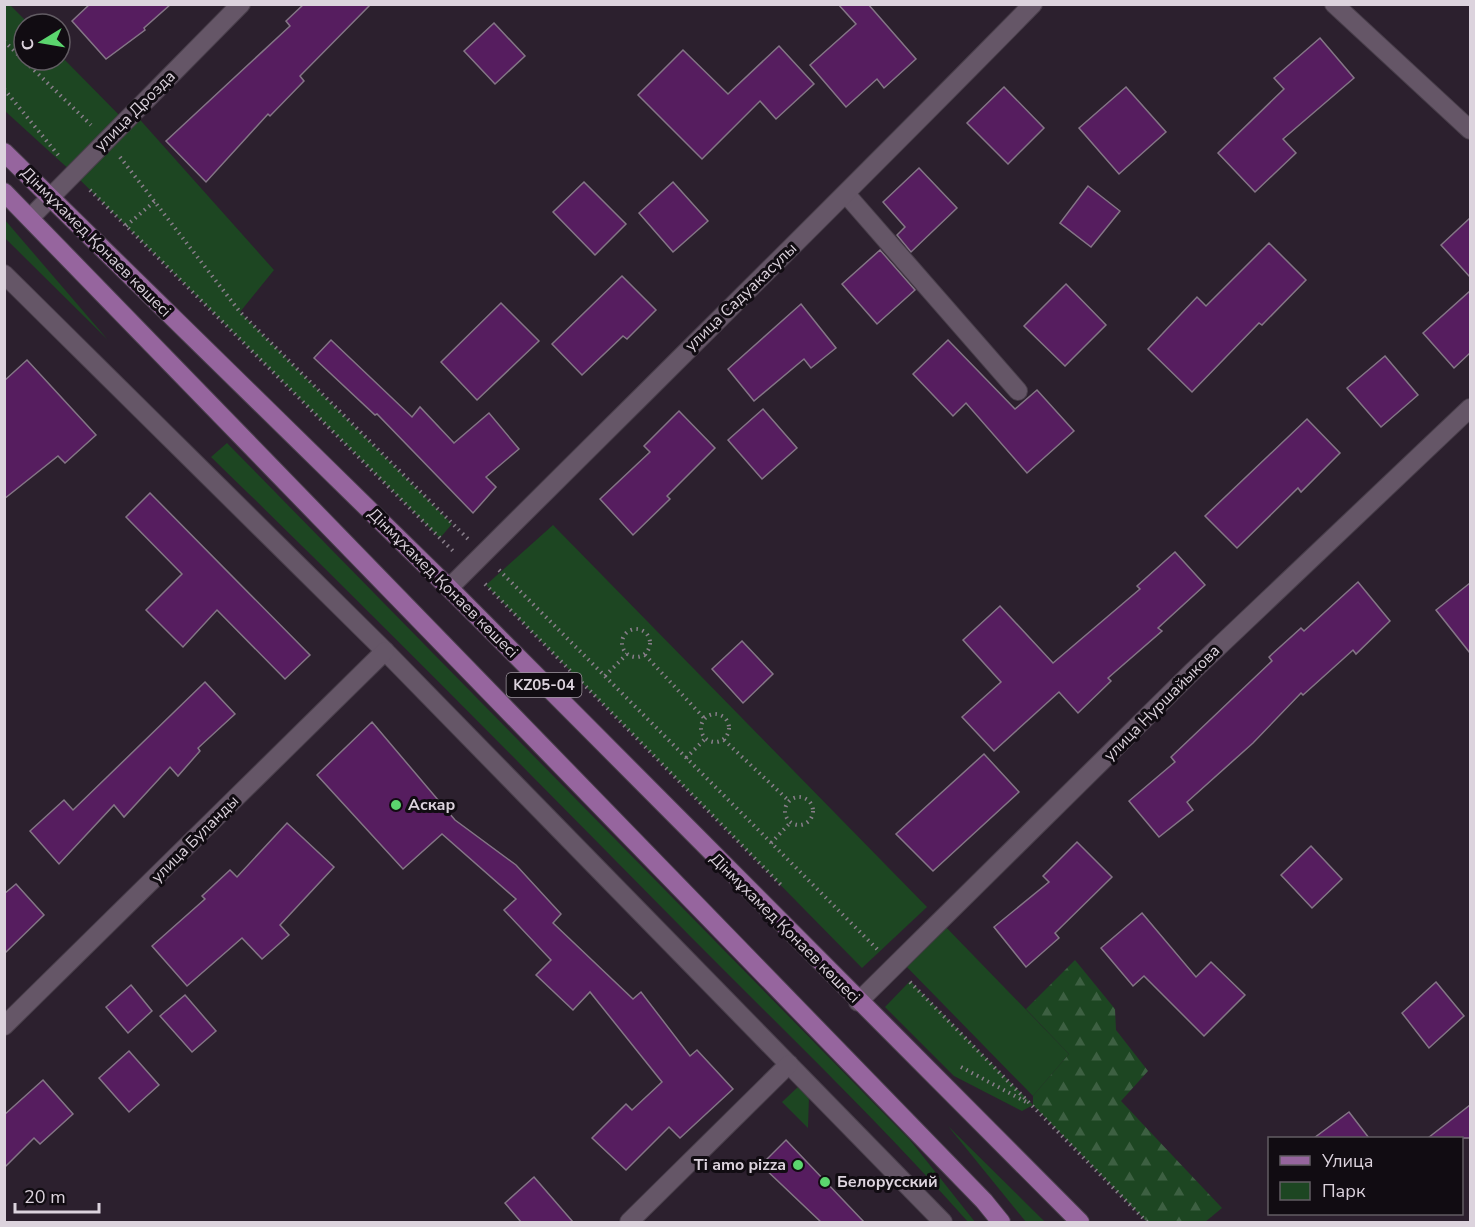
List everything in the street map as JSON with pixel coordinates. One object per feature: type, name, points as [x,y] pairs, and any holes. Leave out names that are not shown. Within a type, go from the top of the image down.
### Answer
[{"type":"main road","name":"Дінмұхамед Қонаев көшесі","points":[[4,152],[449,588],[858,1002],[1080,1222]]},
{"type":"main road","name":"Дінмұхамед Қонаев көшесі","points":[[4,192],[984,1200],[1001,1222]]},
{"type":"street","name":"улица Дрозда","points":[[30,218],[241,4]]},
{"type":"street","name":"улица Садуакасулы","points":[[449,588],[1034,4]]},
{"type":"street","points":[[1334,4],[1470,130]]},
{"type":"street","points":[[846,194],[1018,391]]},
{"type":"street","points":[[4,300],[11,280],[384,651],[943,1222]]},
{"type":"street","name":"улица Нуршайыкова","points":[[858,1002],[1193,671],[1470,408]]},
{"type":"street","name":"улица Буланды","points":[[4,1026],[384,651]]},
{"type":"street","points":[[629,1222],[789,1064]]},
{"type":"path","points":[[4,41],[106,140],[240,312],[1033,1105],[1147,1222]]},
{"type":"path","points":[[4,89],[73,173],[470,568],[788,892]]},
{"type":"path","points":[[126,226],[155,201]]},
{"type":"path","points":[[639,628],[650,638],[650,647],[645,655],[636,657],[627,654],[622,647],[623,637],[629,630],[639,628]]},
{"type":"path","points":[[605,676],[627,654]]},
{"type":"path","points":[[645,655],[705,719]]},
{"type":"path","points":[[713,714],[726,719],[730,728],[724,740],[715,743],[705,739],[701,727],[705,719],[713,714]]},
{"type":"path","points":[[686,758],[705,739]]},
{"type":"path","points":[[724,740],[789,801]]},
{"type":"path","points":[[797,797],[807,799],[814,811],[811,820],[804,825],[790,823],[785,810],[789,801],[797,797]]},
{"type":"path","points":[[771,843],[790,823]]},
{"type":"path","points":[[957,1065],[1033,1105]]},
{"type":"green space","points":[[5,5],[10,5],[17,12],[12,12],[12,72],[72,72],[72,67],[125,121],[134,113],[274,270],[240,312],[452,524],[440,538],[73,173],[5,111]]},
{"type":"green space","points":[[5,220],[108,340],[5,238]]},
{"type":"green space","points":[[227,443],[910,1140],[975,1222],[968,1222],[831,1077],[392,635],[211,457]]},
{"type":"green space","points":[[553,525],[927,907],[862,968],[486,585]]},
{"type":"green space","points":[[941,922],[1069,1054],[1033,1096],[901,961]]},
{"type":"green space","points":[[1075,960],[1115,1009],[1116,1030],[1148,1071],[1121,1101],[1222,1208],[1205,1222],[1147,1222],[1033,1105],[1033,1096],[1069,1054],[1026,1009]]},
{"type":"green space","points":[[910,981],[1033,1105],[1022,1111],[954,1076],[885,1007]]},
{"type":"green space","points":[[799,1086],[809,1095],[808,1128],[782,1102]]},
{"type":"green space","points":[[948,1126],[1045,1222],[1026,1222]]},
{"type":"building","points":[[90,4],[171,4],[144,28],[145,30],[106,59],[72,21]]},
{"type":"building","points":[[304,4],[371,4],[300,76],[304,81],[270,116],[268,114],[206,182],[166,141],[290,26],[286,21]]},
{"type":"building","points":[[838,4],[868,4],[916,59],[884,88],[877,79],[846,107],[810,65],[856,24]]},
{"type":"building","points":[[494,23],[525,56],[495,84],[464,51]]},
{"type":"building","points":[[1320,38],[1354,78],[1283,139],[1296,153],[1255,192],[1218,153],[1284,89],[1274,78]]},
{"type":"building","points":[[779,46],[814,84],[776,119],[760,101],[702,159],[638,95],[683,50],[728,94]]},
{"type":"building","points":[[1004,87],[1044,128],[1008,164],[967,123]]},
{"type":"building","points":[[1126,87],[1166,132],[1119,174],[1079,128]]},
{"type":"building","points":[[919,168],[957,208],[911,252],[897,235],[905,227],[883,202]]},
{"type":"building","points":[[584,182],[626,224],[595,255],[553,212]]},
{"type":"building","points":[[673,182],[708,221],[673,252],[639,213]]},
{"type":"building","points":[[1088,186],[1120,211],[1091,247],[1060,223]]},
{"type":"building","points":[[1470,218],[1470,277],[1441,245]]},
{"type":"building","points":[[1269,243],[1306,280],[1262,325],[1259,323],[1192,392],[1148,349],[1197,297],[1206,306]]},
{"type":"building","points":[[880,250],[915,290],[877,324],[842,284]]},
{"type":"building","points":[[622,276],[656,310],[627,339],[623,336],[582,375],[552,344]]},
{"type":"building","points":[[1066,284],[1106,325],[1065,366],[1024,326]]},
{"type":"building","points":[[1470,291],[1470,353],[1454,368],[1423,333]]},
{"type":"building","points":[[501,303],[539,341],[477,400],[441,362]]},
{"type":"building","points":[[801,304],[836,348],[811,368],[804,359],[754,401],[728,369]]},
{"type":"building","points":[[331,340],[412,417],[420,407],[454,443],[489,413],[519,449],[486,477],[496,487],[473,513],[377,414],[375,415],[314,358]]},
{"type":"building","points":[[948,340],[1015,409],[1037,390],[1074,431],[1027,473],[966,403],[953,416],[913,374]]},
{"type":"building","points":[[1385,356],[1418,395],[1381,427],[1347,388]]},
{"type":"building","points":[[27,360],[96,435],[65,463],[58,456],[4,499],[4,381]]},
{"type":"building","points":[[763,409],[797,448],[762,479],[728,440]]},
{"type":"building","points":[[679,411],[715,448],[667,496],[670,499],[633,535],[600,499],[650,452],[644,446]]},
{"type":"building","points":[[1307,419],[1340,453],[1301,492],[1298,488],[1237,548],[1205,516]]},
{"type":"building","points":[[150,493],[310,655],[285,679],[217,610],[183,647],[146,610],[182,574],[126,517]]},
{"type":"building","points":[[1175,552],[1205,585],[1158,628],[1162,631],[1108,678],[1111,681],[1078,713],[1059,692],[994,751],[962,717],[1001,682],[963,640],[1000,606],[1053,663],[1140,589],[1137,586]]},
{"type":"building","points":[[1358,582],[1390,621],[1356,654],[1353,650],[1303,695],[1301,693],[1253,743],[1187,802],[1193,810],[1159,837],[1129,801],[1175,762],[1171,757],[1272,661],[1269,657],[1301,628],[1304,631]]},
{"type":"building","points":[[1470,583],[1470,653],[1436,610]]},
{"type":"building","points":[[742,641],[773,674],[743,703],[712,669]]},
{"type":"building","points":[[205,682],[235,714],[198,748],[200,751],[178,776],[170,767],[124,817],[114,805],[59,864],[30,831],[64,800],[73,810]]},
{"type":"building","points":[[372,722],[455,820],[516,865],[561,914],[553,923],[633,999],[641,992],[690,1056],[697,1050],[733,1089],[680,1138],[669,1127],[626,1170],[592,1138],[626,1104],[632,1110],[662,1082],[590,992],[573,1010],[536,975],[551,960],[504,910],[516,899],[442,834],[403,869],[317,775]]},
{"type":"building","points":[[984,754],[1019,792],[933,871],[896,834]]},
{"type":"building","points":[[287,823],[334,867],[280,925],[289,935],[262,959],[242,938],[187,986],[152,946],[205,899],[202,896],[230,870],[237,877]]},
{"type":"building","points":[[1077,842],[1112,877],[1055,933],[1059,938],[1026,967],[994,927],[1049,882],[1043,876]]},
{"type":"building","points":[[1311,846],[1342,879],[1312,908],[1281,875]]},
{"type":"building","points":[[16,884],[44,915],[4,954],[4,894]]},
{"type":"building","points":[[1142,913],[1196,977],[1211,962],[1245,995],[1204,1036],[1144,976],[1133,986],[1101,948]]},
{"type":"building","points":[[1436,982],[1464,1016],[1429,1048],[1402,1013]]},
{"type":"building","points":[[131,985],[152,1011],[128,1033],[106,1007]]},
{"type":"building","points":[[185,995],[216,1031],[192,1052],[160,1016]]},
{"type":"building","points":[[129,1051],[159,1085],[129,1112],[99,1078]]},
{"type":"building","points":[[43,1080],[73,1114],[40,1144],[34,1138],[4,1168],[4,1115]]},
{"type":"building","points":[[1470,1105],[1470,1138],[1429,1137]]},
{"type":"building","points":[[1349,1112],[1368,1137],[1315,1137]]},
{"type":"building","points":[[786,1140],[864,1222],[821,1222],[761,1165]]},
{"type":"building","points":[[534,1177],[573,1222],[521,1222],[505,1203]]},
{"type":"place","name":"Аскар","points":[[396,805]]},
{"type":"place","name":"Ti amo pizza","points":[[798,1165]]},
{"type":"place","name":"Белорусский","points":[[825,1182]]}]
